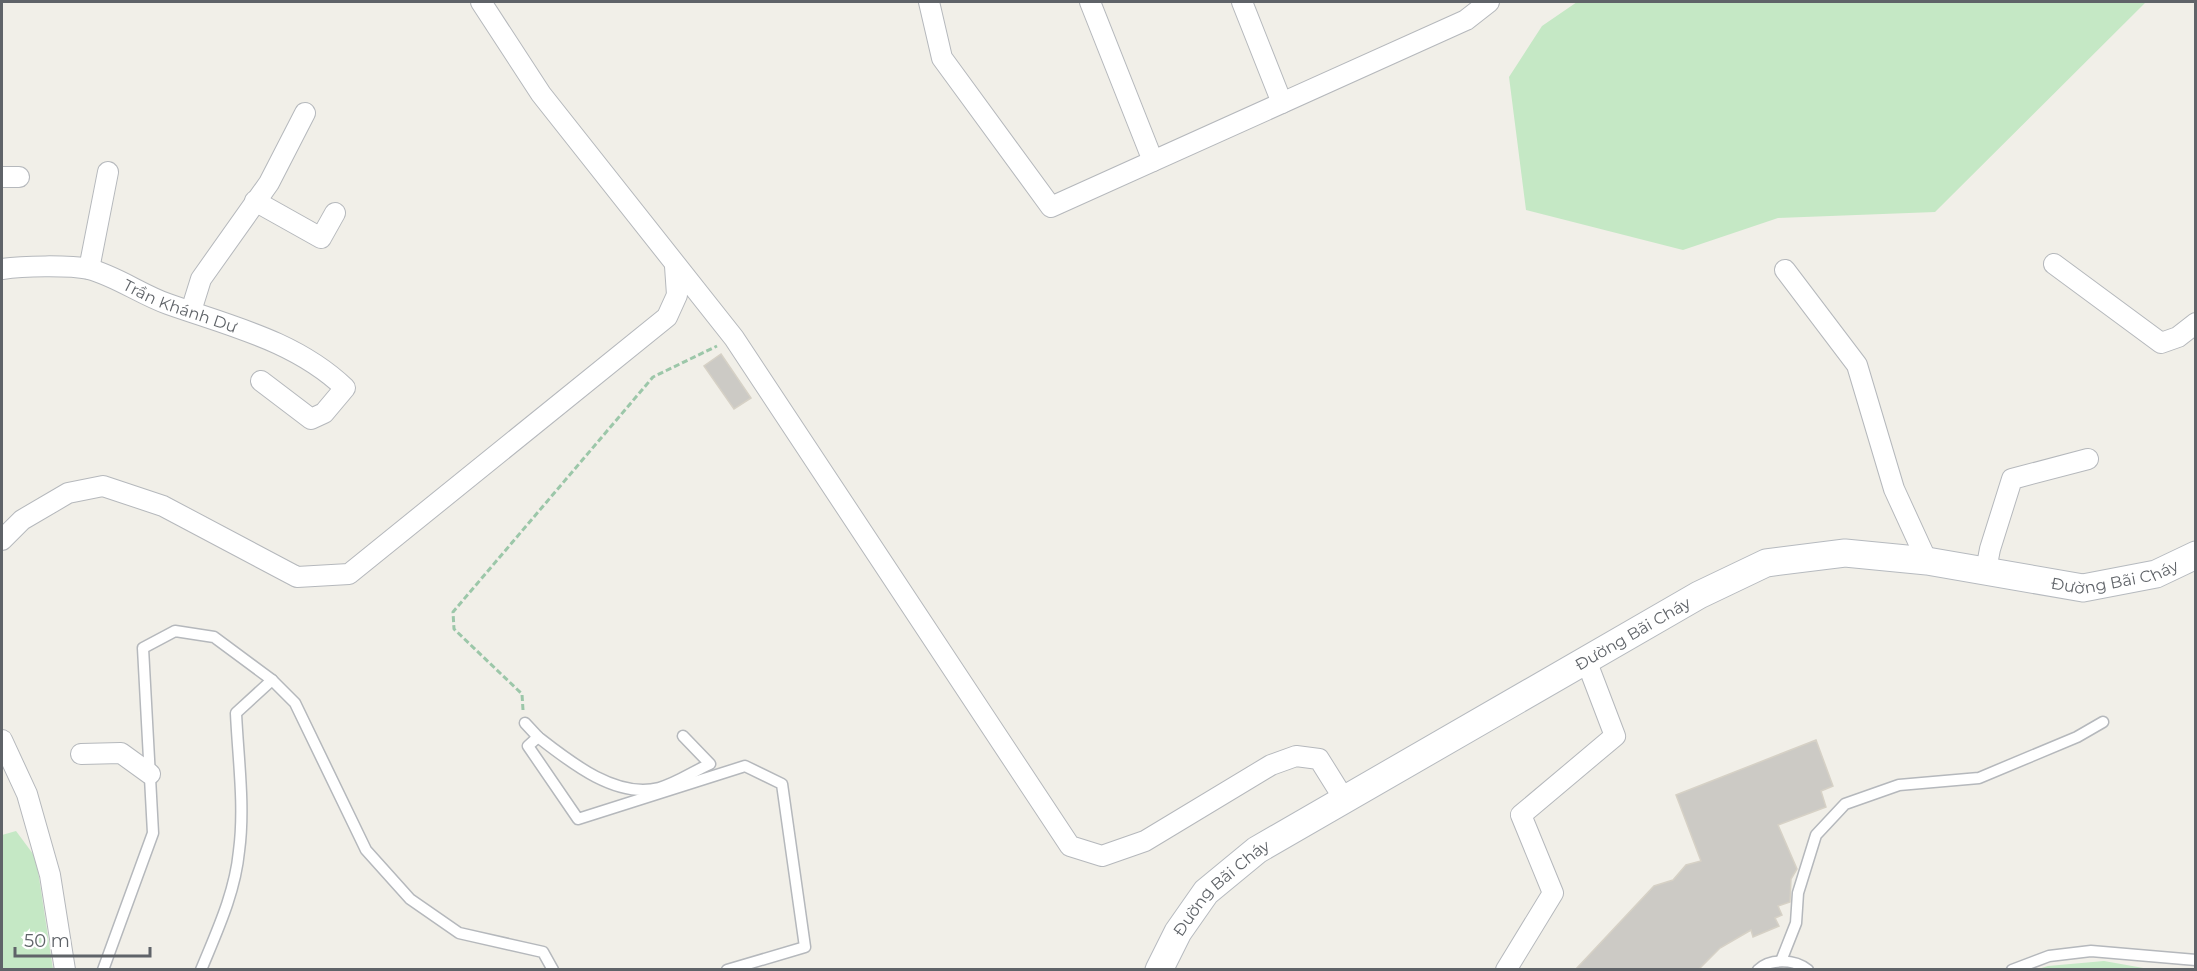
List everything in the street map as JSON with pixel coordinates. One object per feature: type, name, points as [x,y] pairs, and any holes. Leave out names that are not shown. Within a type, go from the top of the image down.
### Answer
[{"type":"main road","name":"Đường Bãi Cháy","points":[[1159,969],[1178,932],[1206,892],[1257,850],[1699,596],[1766,563],[1845,553],[1927,561],[2084,588],[2156,574],[2196,555]]},
{"type":"street","points":[[481,2],[541,94],[734,338],[1070,846],[1102,856],[1145,841],[1271,765],[1296,756],[1319,759],[1344,799]]},
{"type":"street","points":[[929,2],[942,58],[1051,207],[1466,20],[1489,2]]},
{"type":"street","points":[[1090,2],[1153,161]]},
{"type":"street","points":[[1242,2],[1282,103]]},
{"type":"street","points":[[190,311],[201,279],[269,183],[305,114]]},
{"type":"street","points":[[89,269],[108,172]]},
{"type":"street","points":[[255,201],[321,238],[335,213]]},
{"type":"street","points":[[2054,264],[2161,343],[2178,338],[2196,323]]},
{"type":"street","points":[[2,540],[22,520],[68,492],[103,486],[163,506],[297,577],[349,574],[667,317],[676,295],[675,266]]},
{"type":"street","name":"Trần Khánh Dư","points":[[2,269],[17,267],[89,269],[190,311],[232,324],[282,344],[333,376],[345,388],[324,412],[311,419],[261,381]]},
{"type":"street","points":[[1785,270],[1857,365],[1894,489],[1927,561]]},
{"type":"street","points":[[1986,570],[1989,549],[2012,479],[2088,459]]},
{"type":"street","points":[[1506,969],[1553,893],[1521,815],[1615,736],[1586,660]]},
{"type":"street","points":[[2,740],[27,794],[47,864],[65,969]]},
{"type":"street","points":[[81,754],[121,753],[150,774]]},
{"type":"lane","points":[[103,969],[153,833],[143,648],[175,632],[214,637],[272,680],[295,703],[366,850],[410,899],[459,933],[543,952],[553,969]]},
{"type":"lane","points":[[201,969],[228,906],[239,851],[240,790],[236,713],[272,680]]},
{"type":"lane","points":[[1781,961],[1796,923],[1798,893],[1816,835],[1845,804],[1899,785],[1979,778],[2077,737],[2103,722]]},
{"type":"lane","points":[[525,723],[538,737],[580,771],[638,791],[661,787],[710,764]]},
{"type":"lane","points":[[683,736],[710,764],[727,772]]},
{"type":"lane","points":[[538,737],[528,746],[578,819],[745,766],[782,784],[806,947],[728,969]]},
{"type":"lane","points":[[2012,969],[2049,956],[2091,951],[2196,960]]},
{"type":"lane","points":[[1758,969],[1763,964],[1781,961],[1808,969]]},
{"type":"path","points":[[525,723],[522,694],[454,629],[453,612],[653,377],[734,338]]},
{"type":"green space","points":[[1577,2],[2146,2],[1935,212],[1778,218],[1683,250],[1526,210],[1509,77],[1542,26]]},
{"type":"green space","points":[[16,831],[36,858],[53,969],[2,969],[2,835]]},
{"type":"green space","points":[[2104,961],[2149,969],[2038,969],[2048,966]]},
{"type":"building","points":[[721,354],[751,398],[734,409],[704,366]]},
{"type":"building","points":[[1816,740],[1833,786],[1821,791],[1826,807],[1778,825],[1797,869],[1791,879],[1790,902],[1778,906],[1782,915],[1775,918],[1779,926],[1753,937],[1751,930],[1720,948],[1699,969],[1576,969],[1654,886],[1673,880],[1686,865],[1701,861],[1676,795]]}]
